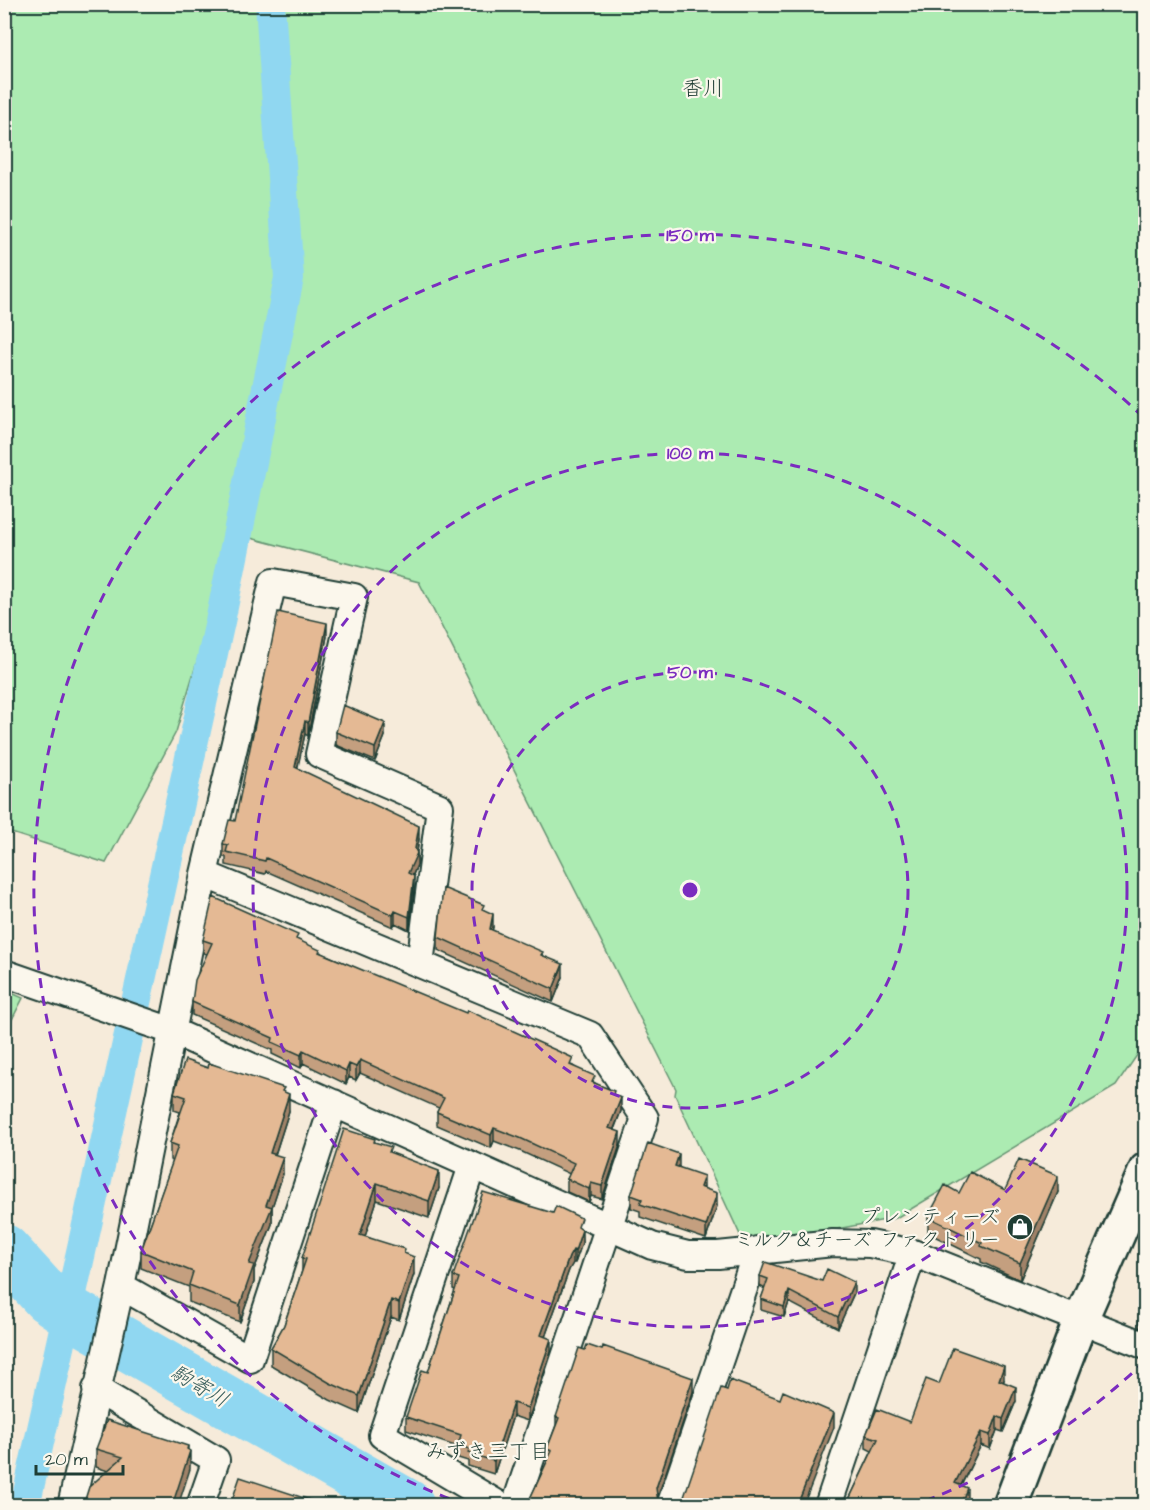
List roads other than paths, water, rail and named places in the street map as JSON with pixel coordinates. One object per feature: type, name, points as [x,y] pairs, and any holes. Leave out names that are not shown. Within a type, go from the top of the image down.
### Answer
[{"type":"street","points":[[71,1506],[121,1286],[204,874],[273,582],[354,597],[319,754],[440,807],[420,964]]},
{"type":"street","points":[[204,874],[590,1035],[645,1118],[515,1506]]},
{"type":"street","points":[[4,973],[172,1031],[652,1246],[688,1255],[718,1255],[757,1250],[870,1244],[913,1253],[1146,1346]]},
{"type":"street","points":[[121,1286],[250,1359],[334,1103]]},
{"type":"street","points":[[472,1166],[382,1435],[501,1506]]},
{"type":"street","points":[[1010,1506],[1081,1319],[1146,1170]]},
{"type":"street","points":[[670,1506],[757,1250]]},
{"type":"street","points":[[828,1506],[913,1253]]},
{"type":"street","points":[[99,1376],[216,1460],[200,1506]]},
{"type":"waterway","points":[[25,1506],[221,617],[289,278],[270,4]]},
{"type":"waterway","name":"駒寄川","points":[[4,1250],[47,1297],[68,1311],[409,1506]]},
{"type":"place","name":"プレンティーズ ミルク＆チーズ ファクトリー","points":[[1020,1227]]},
{"type":"district","name":"香川","points":[[703,88]]},
{"type":"district","name":"みずき三丁目","points":[[488,1451]]}]
